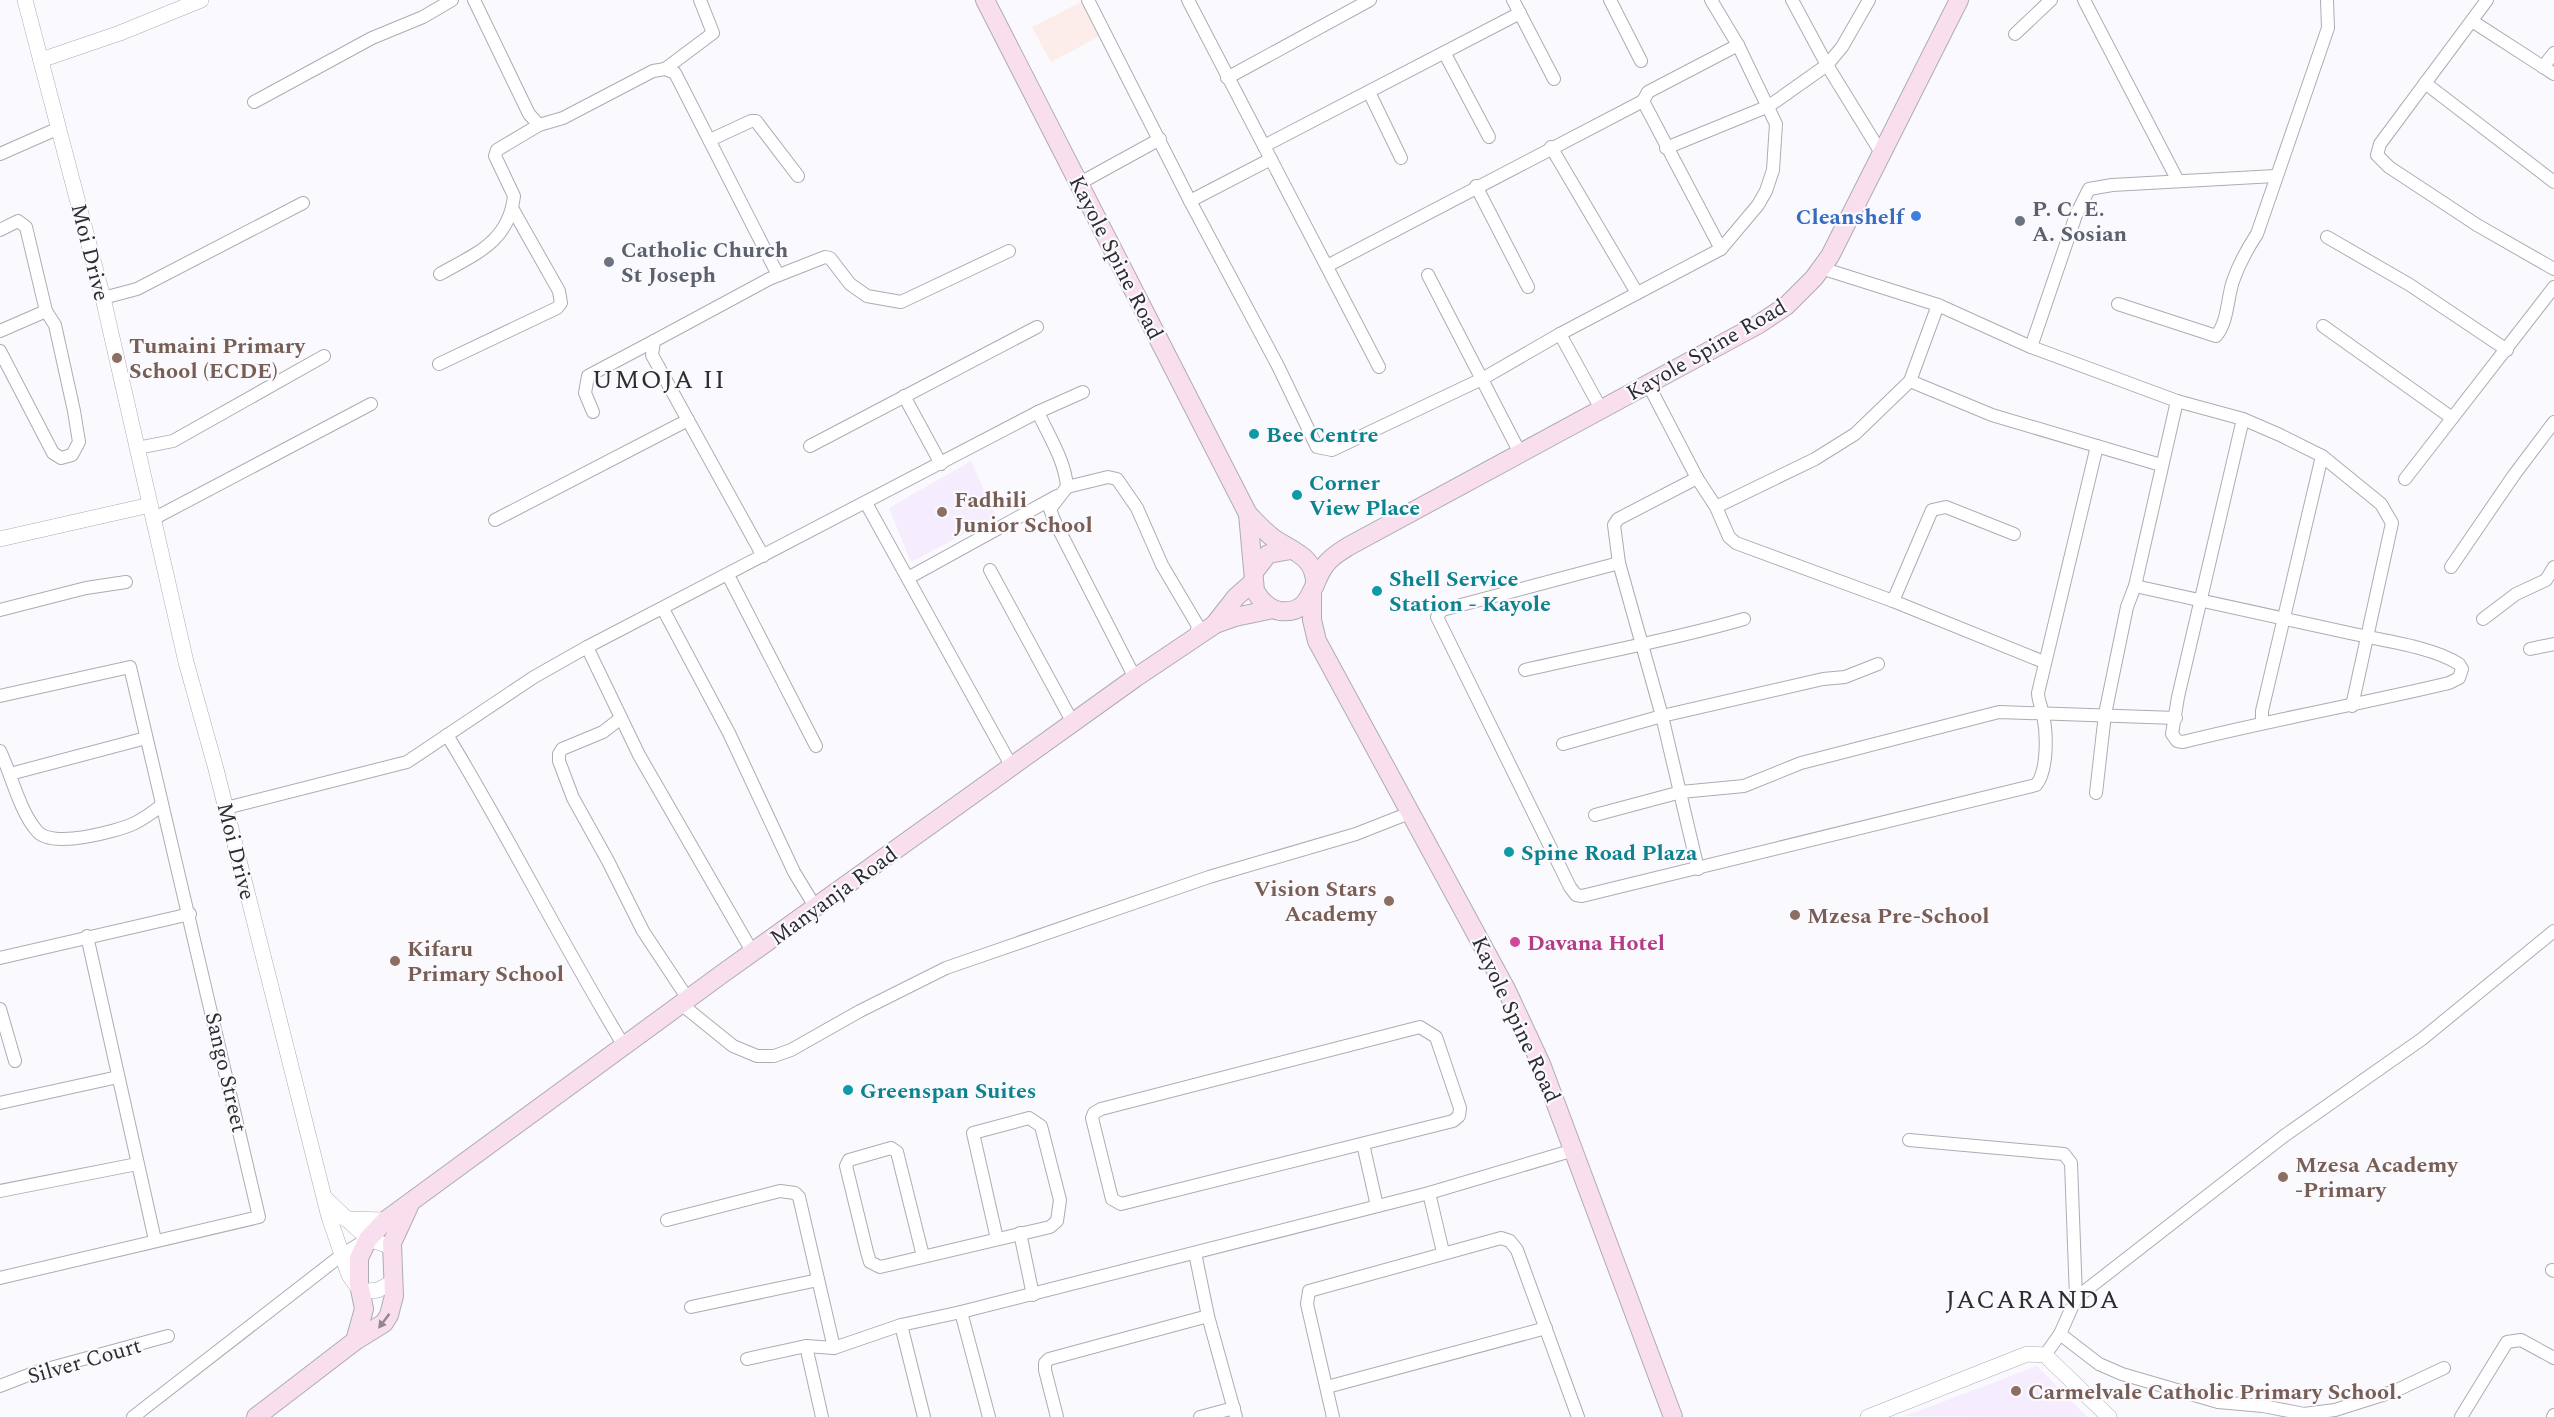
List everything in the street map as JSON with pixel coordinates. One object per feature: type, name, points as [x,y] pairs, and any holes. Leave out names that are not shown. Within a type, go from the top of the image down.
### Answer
[{"type":"main road","name":"Kayole Spine Road","points":[[985,0],[1248,514]]},
{"type":"main road","name":"Kayole Spine Road","points":[[1349,546],[1648,384],[1786,306],[1821,268],[1840,240],[1959,0]]},
{"type":"main road","points":[[1248,514],[1266,532],[1313,566],[1314,590],[1311,614],[1317,641]]},
{"type":"main road","points":[[1248,514],[1254,577],[1259,598],[1317,641]]},
{"type":"main road","points":[[1254,577],[1268,554],[1295,551],[1328,552],[1349,546]]},
{"type":"main road","points":[[1214,625],[1235,617],[1299,608],[1314,590],[1328,561],[1349,546]]},
{"type":"main road","name":"Manyanja Road","points":[[355,1341],[364,1316],[358,1264],[361,1251],[368,1239],[386,1220],[409,1206],[684,1001],[1135,678],[1214,625],[1254,577]]},
{"type":"main road","name":"Kayole Spine Road","points":[[1317,641],[1412,812],[1506,989],[1541,1064],[1672,1417]]},
{"type":"main road","name":"Manyanja Road","points":[[256,1417],[355,1341],[378,1329],[389,1315],[394,1296],[392,1247],[395,1234],[409,1206]]},
{"type":"street","name":"Moi Drive","points":[[25,0],[103,298],[186,662],[226,808],[325,1198],[349,1275],[361,1292]]},
{"type":"street","points":[[40,60],[120,33],[201,0]]},
{"type":"street","points":[[254,102],[372,38],[423,17],[452,0]]},
{"type":"street","points":[[474,0],[529,114],[539,125]]},
{"type":"street","points":[[665,69],[713,33],[700,0]]},
{"type":"street","points":[[1088,0],[1190,201],[1278,366],[1317,447],[1324,449],[1340,448],[1482,379],[1560,334],[1721,249],[1758,205],[1773,170],[1776,124],[1738,45],[1711,0]]},
{"type":"street","points":[[1188,0],[1379,368]]},
{"type":"street","points":[[1227,78],[1370,0]]},
{"type":"street","points":[[1513,0],[1554,79]]},
{"type":"street","points":[[1610,0],[1641,61]]},
{"type":"street","points":[[1792,0],[1827,65],[1883,156]]},
{"type":"street","points":[[2015,34],[2051,0]]},
{"type":"street","points":[[2084,0],[2178,181]]},
{"type":"street","points":[[2118,304],[2216,336],[2223,327],[2241,259],[2257,234],[2328,28],[2327,0]]},
{"type":"street","points":[[2487,0],[2379,144],[2377,155],[2389,167],[2476,225],[2554,268]]},
{"type":"street","points":[[1666,148],[1768,106],[1827,65],[1842,47],[1868,1]]},
{"type":"street","points":[[1264,146],[1445,54],[1520,13]]},
{"type":"street","points":[[2472,21],[2549,71],[2554,53]]},
{"type":"street","points":[[1327,266],[1642,101],[1647,92],[1738,45]]},
{"type":"street","points":[[1445,54],[1489,138]]},
{"type":"street","points":[[440,274],[493,243],[512,208],[514,196],[495,153],[539,125],[563,118],[653,70],[665,69],[675,73],[778,274]]},
{"type":"street","points":[[2425,83],[2554,182]]},
{"type":"street","points":[[1369,92],[1401,158]]},
{"type":"street","points":[[1642,101],[1721,249]]},
{"type":"street","points":[[710,140],[751,121],[756,121],[798,177]]},
{"type":"street","points":[[0,154],[59,128]]},
{"type":"street","points":[[1080,183],[1160,139]]},
{"type":"street","points":[[1551,147],[1637,294]]},
{"type":"street","points":[[1190,201],[1271,159]]},
{"type":"street","points":[[2031,347],[2076,216],[2089,189],[2106,185],[2275,177]]},
{"type":"street","points":[[1476,186],[1528,287]]},
{"type":"street","points":[[103,298],[137,289],[303,203]]},
{"type":"street","points":[[439,364],[557,308],[561,303],[559,291],[512,208]]},
{"type":"street","points":[[0,231],[18,221],[26,227],[46,310],[55,325],[74,411],[79,442],[72,455],[61,458],[53,453],[0,351]]},
{"type":"street","points":[[2327,237],[2410,285],[2507,350]]},
{"type":"street","points":[[593,412],[585,393],[588,376],[778,274],[825,257],[830,258],[850,284],[867,296],[901,302],[1009,251]]},
{"type":"street","points":[[1821,268],[1938,305],[2031,347],[2177,401],[2243,419],[2322,456],[2381,504],[2392,523],[2352,706]]},
{"type":"street","points":[[1428,275],[1520,453]]},
{"type":"street","points":[[2405,478],[2554,287]]},
{"type":"street","points":[[1716,507],[1842,444],[1910,381],[1938,305]]},
{"type":"street","points":[[0,331],[46,310]]},
{"type":"street","points":[[2323,326],[2452,418]]},
{"type":"street","points":[[810,446],[1037,327]]},
{"type":"street","points":[[1560,334],[1601,409]]},
{"type":"street","points":[[654,342],[652,355],[763,556]]},
{"type":"street","points":[[137,448],[173,441],[324,356]]},
{"type":"street","points":[[1910,381],[1992,414],[2161,465]]},
{"type":"street","points":[[1648,384],[1697,478],[1716,507],[1729,537],[1736,543],[1893,601],[2044,662]]},
{"type":"street","points":[[226,808],[407,762],[534,677],[587,647],[1038,412],[1083,392]]},
{"type":"street","points":[[904,396],[940,464]]},
{"type":"street","points":[[2096,793],[2105,714],[2127,607],[2135,586],[2177,401]]},
{"type":"street","points":[[0,539],[152,512],[371,404]]},
{"type":"street","points":[[1038,412],[1064,467],[1063,491],[1050,509],[1054,520],[1135,678]]},
{"type":"street","points":[[2135,586],[2200,600],[2284,618],[2419,649],[2453,661],[2462,669],[2459,678],[2449,683],[2352,706],[2262,723],[2183,742],[2176,741],[2172,734],[2178,697],[2200,600],[2243,419]]},
{"type":"street","points":[[495,520],[688,420]]},
{"type":"street","points":[[2451,567],[2514,475],[2554,422]]},
{"type":"street","points":[[1619,563],[1442,610],[1437,617],[1576,895],[1581,896],[2036,785],[2040,780],[2043,764],[2043,714],[2038,700],[2044,662],[2097,446]]},
{"type":"street","points":[[2262,723],[2322,456]]},
{"type":"street","points":[[908,578],[1063,491],[1108,477],[1117,479],[1137,508],[1162,565],[1198,626],[1196,637]]},
{"type":"street","points":[[1697,478],[1618,519],[1614,525],[1619,563],[1662,716],[1698,869]]},
{"type":"street","points":[[866,503],[1012,766]]},
{"type":"street","points":[[1893,601],[1932,510],[1946,507],[2013,534]]},
{"type":"street","points":[[2483,619],[2516,594],[2550,579],[2554,567]]},
{"type":"street","points":[[990,570],[1073,723]]},
{"type":"street","points":[[728,575],[816,746]]},
{"type":"street","points":[[0,610],[86,588],[126,582]]},
{"type":"street","points":[[663,609],[729,733],[794,872],[811,900]]},
{"type":"street","points":[[1525,670],[1642,642],[1696,633],[1744,619]]},
{"type":"street","points":[[2530,650],[2554,644]]},
{"type":"street","points":[[587,647],[644,764],[753,952]]},
{"type":"street","points":[[1563,744],[1662,716],[1823,679],[1845,677],[1878,664]]},
{"type":"street","name":"Sango Street","points":[[0,696],[130,668],[190,914],[259,1217],[0,1278]]},
{"type":"street","points":[[1595,815],[1681,792],[1744,786],[1802,763],[1999,712],[2176,718]]},
{"type":"street","points":[[621,718],[588,740],[562,748],[559,761],[573,798],[643,931],[684,1001],[732,1046],[757,1056],[774,1056],[791,1050],[860,1011],[946,968],[1209,877],[1356,834],[1412,812]]},
{"type":"street","points":[[447,735],[490,805],[579,973],[624,1046]]},
{"type":"street","points":[[10,774],[146,738]]},
{"type":"street","points":[[0,751],[37,831],[43,837],[54,840],[89,836],[132,824],[162,805]]},
{"type":"street","points":[[0,958],[87,936],[190,914]]},
{"type":"street","points":[[2076,1298],[2284,1136],[2422,1039],[2554,932]]},
{"type":"street","points":[[87,936],[112,1038],[118,1077],[155,1240]]},
{"type":"street","points":[[0,1009],[15,1061]]},
{"type":"street","points":[[1420,1027],[1428,1030],[1436,1037],[1460,1108],[1459,1116],[1453,1121],[1363,1144],[1121,1204],[1112,1199],[1108,1191],[1092,1119],[1094,1113],[1101,1108],[1420,1027]]},
{"type":"street","points":[[0,1103],[118,1077]]},
{"type":"street","points":[[923,1256],[897,1152],[891,1148],[849,1160],[846,1166],[870,1262],[879,1267],[1050,1227],[1057,1221],[1060,1200],[1041,1126],[1029,1118],[973,1133],[996,1239]]},
{"type":"street","points":[[1909,1140],[2064,1154],[2073,1169],[2076,1298],[2060,1334],[2045,1355]]},
{"type":"street","points":[[1363,1144],[1377,1206]]},
{"type":"street","points":[[747,1359],[806,1346],[834,1348],[901,1325],[1033,1295],[1429,1193],[1574,1150]]},
{"type":"street","points":[[0,1191],[137,1164]]},
{"type":"street","points":[[667,1220],[780,1191],[795,1193],[799,1197],[834,1348]]},
{"type":"street","points":[[1429,1193],[1443,1252]]},
{"type":"street","points":[[325,1198],[368,1239],[392,1247]]},
{"type":"street","points":[[345,1219],[386,1220]]},
{"type":"street","points":[[1020,1233],[1033,1295]]},
{"type":"street","points":[[1333,1417],[1307,1304],[1309,1291],[1443,1252],[1501,1238],[1510,1241],[1517,1250],[1578,1417]]},
{"type":"street","points":[[133,1417],[343,1254],[368,1239]]},
{"type":"street","points":[[1195,1253],[1208,1316],[1235,1412],[1200,1417]]},
{"type":"street","points":[[691,1307],[818,1280]]},
{"type":"street","points":[[361,1292],[378,1290],[393,1282]]},
{"type":"street","points":[[961,1312],[988,1417]]},
{"type":"street","points":[[1057,1417],[1045,1370],[1045,1363],[1049,1359],[1208,1316]]},
{"type":"street","points":[[901,1325],[924,1417]]},
{"type":"street","points":[[1327,1387],[1546,1328]]},
{"type":"street","points":[[2060,1334],[2099,1364],[2122,1374],[2218,1402],[2263,1406],[2304,1414],[2335,1410],[2395,1391],[2444,1368]]},
{"type":"street","name":"Silver Court","points":[[0,1386],[36,1372],[168,1336]]},
{"type":"street","points":[[2461,1417],[2507,1342],[2521,1340],[2554,1358]]},
{"type":"street","points":[[806,1346],[822,1417]]},
{"type":"street","points":[[1868,1417],[2027,1354],[2045,1355],[2109,1417]]},
{"type":"shaded area","points":[[1081,2],[1100,36],[1051,62],[1032,27]]},
{"type":"shaded area","name":"Fadhili Junior School","points":[[971,461],[996,517],[911,562],[889,508]]},
{"type":"shaded area","name":"Carmelvale Catholic Primary School.","points":[[2037,1366],[2087,1417],[1905,1416]]},
{"type":"place","name":"Cleanshelf","points":[[1916,216]]},
{"type":"place","name":"P. C. E. A. Sosian","points":[[2020,221]]},
{"type":"place","name":"Catholic Church St Joseph","points":[[609,262]]},
{"type":"place","name":"Tumaini Primary School (ECDE)","points":[[117,358]]},
{"type":"place","name":"Bee Centre","points":[[1254,434]]},
{"type":"place","name":"Corner View Place","points":[[1297,495]]},
{"type":"place","name":"Fadhili Junior School","points":[[942,512]]},
{"type":"place","name":"Shell Service Station - Kayole","points":[[1377,591]]},
{"type":"place","name":"Spine Road Plaza","points":[[1509,852]]},
{"type":"place","name":"Vision Stars Academy","points":[[1389,901]]},
{"type":"place","name":"Mzesa Pre-School","points":[[1795,915]]},
{"type":"place","name":"Davana Hotel","points":[[1515,942]]},
{"type":"place","name":"Kifaru Primary School","points":[[395,961]]},
{"type":"place","name":"Greenspan Suites","points":[[848,1090]]},
{"type":"place","name":"Mzesa Academy -Primary","points":[[2283,1177]]},
{"type":"place","name":"Carmelvale Catholic Primary School.","points":[[2016,1391]]},
{"type":"district","name":"UMOJA II","points":[[659,379]]},
{"type":"district","name":"JACARANDA","points":[[2033,1299]]}]
